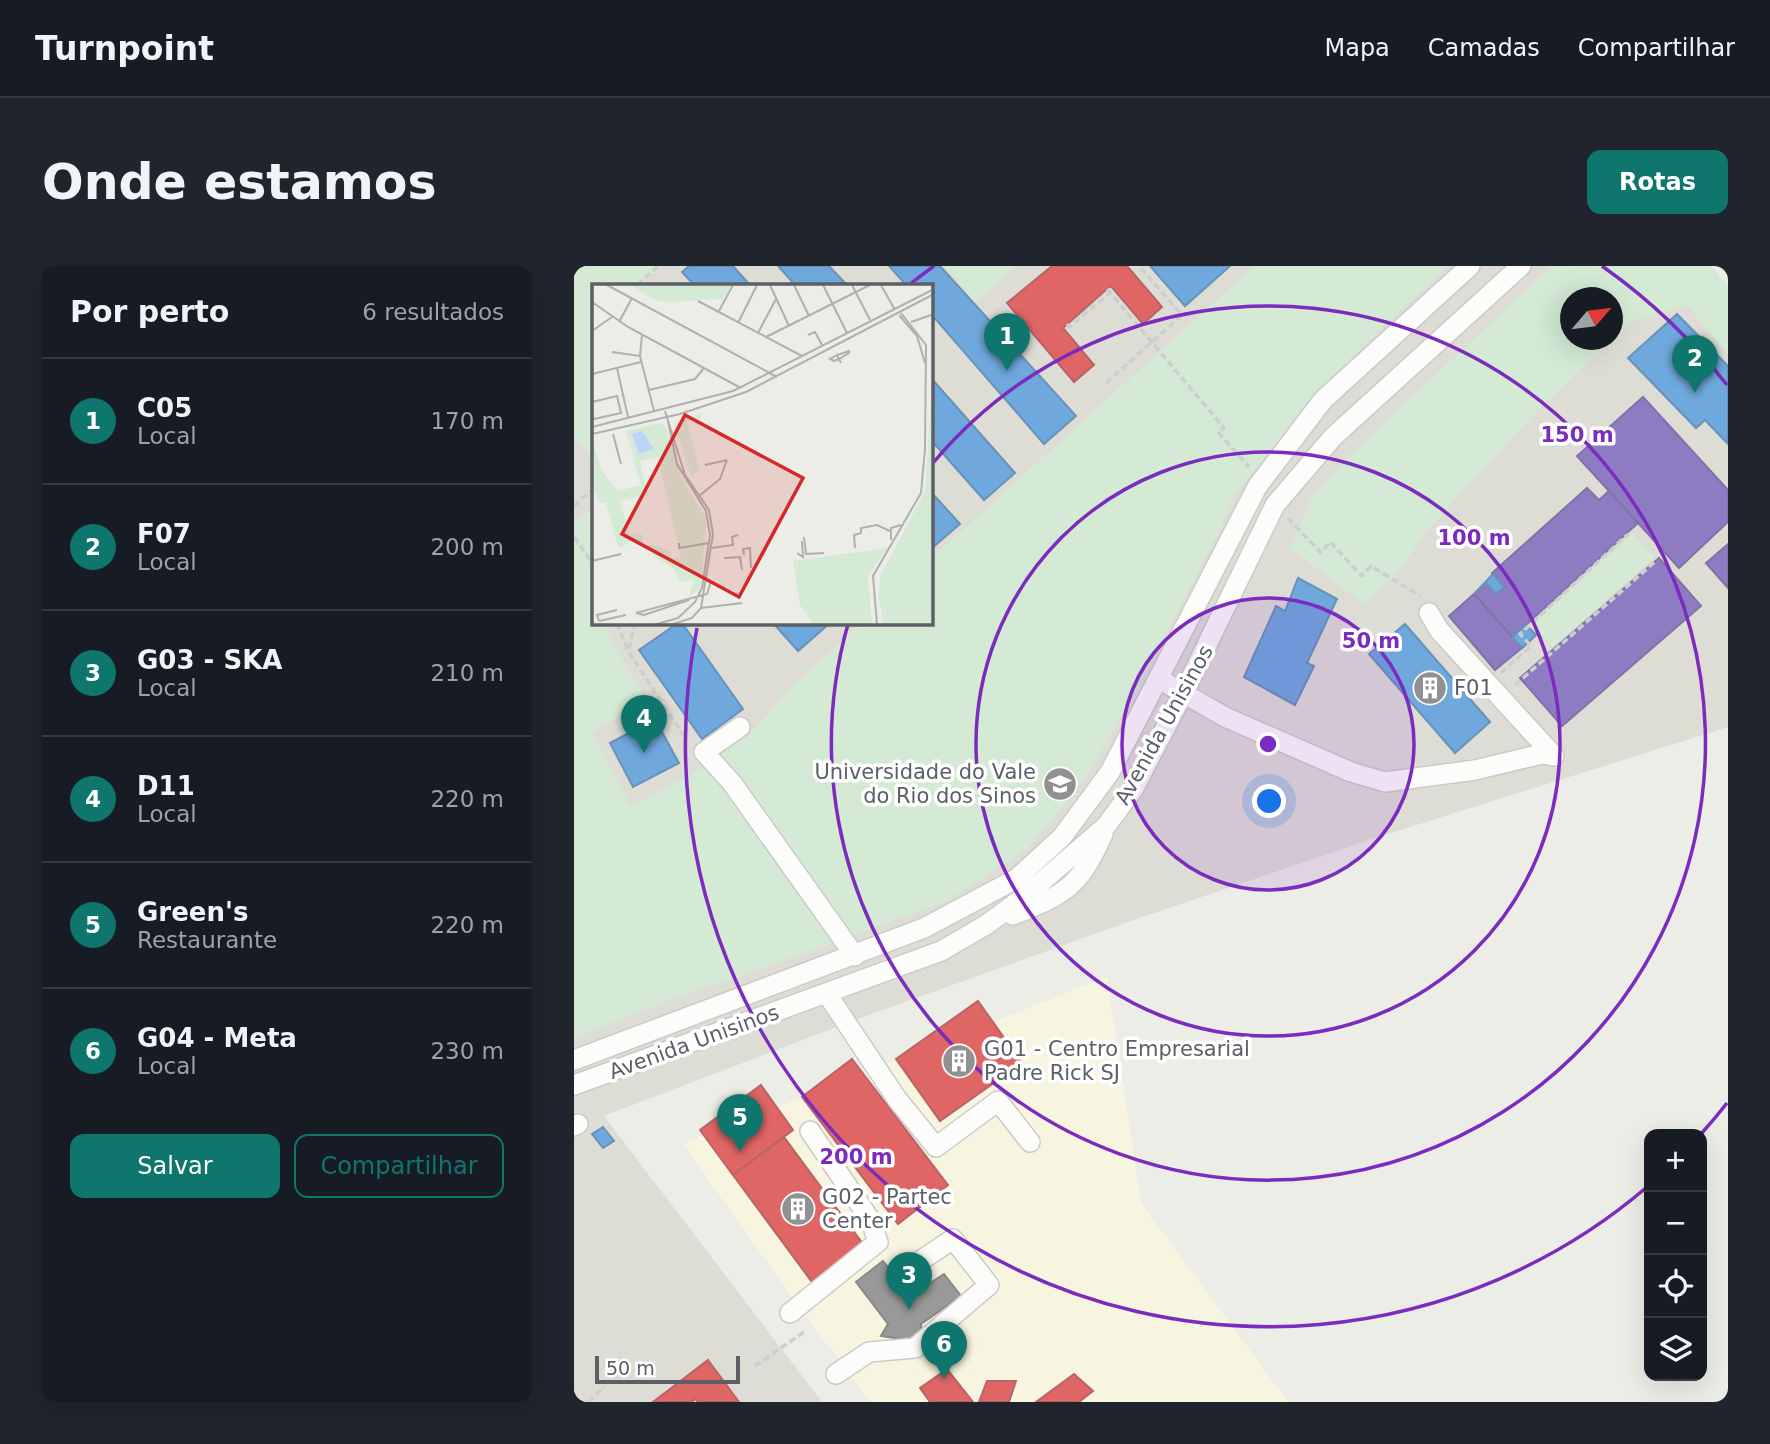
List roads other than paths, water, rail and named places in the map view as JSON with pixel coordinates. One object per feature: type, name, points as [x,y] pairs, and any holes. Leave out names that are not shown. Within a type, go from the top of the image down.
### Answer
[{"type":"lane","name":"Avenida Unisinos","points":[[574,1060],[924,928],[1016,879],[1062,837],[1110,772],[1196,602],[1265,476],[1323,400],[1470,266]]},
{"type":"lane","name":"Avenida Unisinos","points":[[574,1085],[940,951],[986,925],[1060,868],[1107,825],[1134,788],[1275,505],[1333,437],[1521,266]]},
{"type":"lane","points":[[1159,679],[1225,717],[1285,745],[1351,772],[1385,782],[1475,770],[1548,752],[1438,630],[1424,604]]},
{"type":"lane","points":[[740,727],[704,752],[732,783],[855,956]]},
{"type":"lane","points":[[986,925],[1066,891],[1086,869],[1107,825]]},
{"type":"lane","points":[[1060,868],[1066,891]]},
{"type":"lane","points":[[827,994],[897,1099],[936,1147],[998,1101],[1030,1142]]},
{"type":"lane","points":[[790,1313],[878,1242],[871,1221],[810,1130]]},
{"type":"lane","points":[[836,1374],[869,1352],[915,1348],[989,1285],[953,1239],[911,1267]]},
{"type":"place","name":"C05","points":[[1007,371]]},
{"type":"place","name":"F07","points":[[1695,393]]},
{"type":"place","name":"F01","points":[[1430,688]]},
{"type":"place","name":"D11","points":[[644,753]]},
{"type":"place","name":"Universidade do Vale do Rio dos Sinos","points":[[1060,784]]},
{"type":"place","name":"G01 - Centro Empresarial Padre Rick SJ","points":[[959,1061]]},
{"type":"place","name":"Green's","points":[[740,1152]]},
{"type":"place","name":"G02 - Partec Center","points":[[798,1209]]},
{"type":"place","name":"G03 - SKA","points":[[909,1310]]},
{"type":"place","name":"G04 - Meta","points":[[944,1379]]}]
